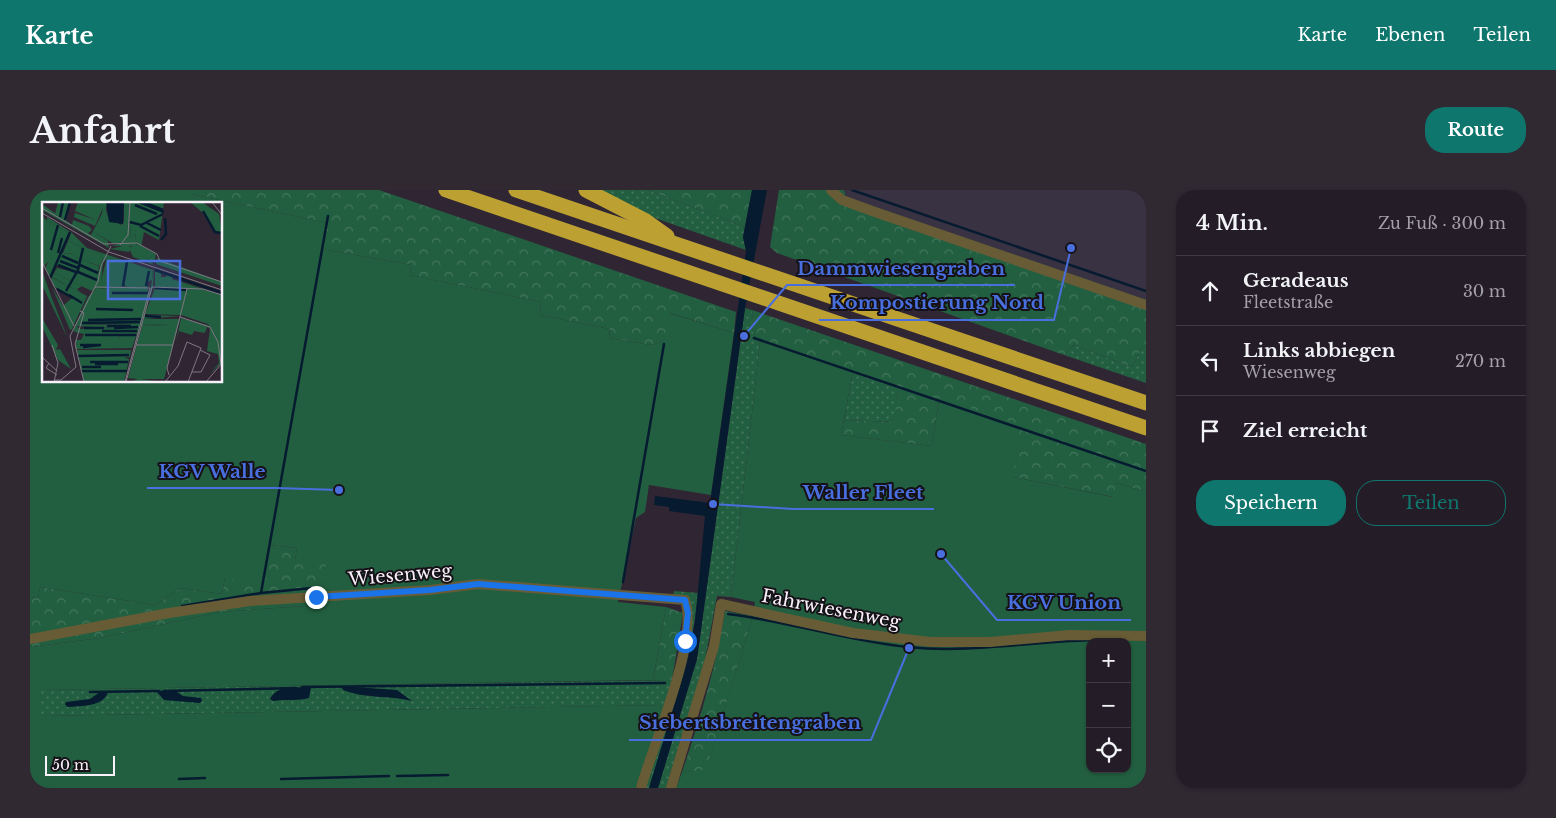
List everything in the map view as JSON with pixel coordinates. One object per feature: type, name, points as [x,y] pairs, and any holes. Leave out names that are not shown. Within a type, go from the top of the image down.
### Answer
[{"type":"highway","points":[[446,190],[1146,428]]},
{"type":"highway","points":[[516,190],[1146,403]]},
{"type":"highway","points":[[586,190],[646,221],[681,246]]},
{"type":"street","points":[[831,190],[842,200],[1146,305]]},
{"type":"street","name":"Wiesenweg","points":[[30,640],[169,613],[250,600],[430,590],[478,584],[685,600],[688,613],[676,681],[641,788]]},
{"type":"street","name":"Fahrwiesenweg","points":[[672,788],[714,646],[720,604],[853,633],[931,642],[990,642],[1069,635],[1146,636]]},
{"type":"shaded area","points":[[844,190],[1146,190],[1146,300],[846,197]]},
{"type":"green space","points":[[30,190],[191,190],[191,194],[327,223],[322,249],[411,265],[410,275],[541,302],[540,315],[610,329],[609,338],[651,345],[664,341],[669,313],[734,333],[711,495],[649,485],[645,512],[636,518],[618,602],[666,607],[653,680],[41,690],[41,716],[665,705],[636,788],[30,788],[30,647],[100,638],[220,612],[320,605],[326,563],[295,561],[297,548],[268,545],[263,584],[225,578],[222,594],[180,588],[155,605],[40,587],[38,598],[30,597]]},
{"type":"green space","points":[[191,190],[379,190],[736,312],[734,333],[670,313],[665,341],[651,345],[609,338],[610,329],[540,315],[541,302],[410,275],[411,265],[322,249],[327,223],[191,194]]},
{"type":"green space","points":[[598,190],[648,190],[745,227],[743,237],[746,250],[652,217]]},
{"type":"green space","points":[[648,190],[752,190],[745,227]]},
{"type":"green space","points":[[779,190],[844,190],[846,197],[1146,300],[1146,347],[1143,346],[1132,367],[1074,345],[1064,355],[777,253],[770,247]]},
{"type":"green space","points":[[745,308],[752,310],[753,333],[760,342],[731,597],[717,596],[705,660],[666,788],[658,788],[697,659]]},
{"type":"green space","points":[[752,310],[1146,444],[1146,492],[1117,483],[1114,497],[1013,477],[939,398],[932,446],[841,435],[844,420],[895,422],[897,385],[760,342],[753,333]]},
{"type":"green space","points":[[365,330],[320,605],[220,612],[100,638],[30,647],[30,597],[38,598],[40,587],[155,605],[180,588],[222,594],[225,578],[268,545],[297,548],[295,561]]},
{"type":"green space","points":[[760,342],[853,371],[841,435],[932,446],[939,398],[1020,425],[1013,477],[1113,497],[1117,483],[1146,492],[1146,788],[676,788],[682,772],[706,770],[753,616],[755,602],[731,597]]},
{"type":"green space","points":[[1074,345],[1132,367],[1143,346],[1146,347],[1146,383],[1064,355]]},
{"type":"green space","points":[[853,371],[897,385],[896,422],[844,420]]},
{"type":"green space","points":[[674,591],[698,593],[695,618],[691,643],[672,716],[649,788],[644,788],[691,614],[673,596]]},
{"type":"green space","points":[[666,607],[683,613],[672,680],[653,680]]},
{"type":"green space","points":[[725,611],[753,616],[706,771],[682,772],[707,693]]},
{"type":"green space","points":[[672,680],[665,705],[40,716],[41,690]]},
{"type":"water","points":[[752,190],[767,190],[745,308],[697,659],[658,788],[649,788],[688,659],[695,621],[705,516],[669,511],[669,507],[654,505],[655,496],[710,503],[746,251],[743,237]]},
{"type":"water","points":[[341,686],[397,690],[412,701],[360,695],[343,690]]},
{"type":"water","points":[[311,687],[309,698],[273,701],[270,699],[273,694],[282,689]]},
{"type":"water","points":[[174,690],[183,696],[201,698],[202,701],[200,703],[164,700],[156,691]]},
{"type":"water","points":[[100,692],[108,692],[102,701],[97,703],[67,707],[65,704],[66,702],[90,699]]},
{"type":"waterway","points":[[852,190],[1146,291]]},
{"type":"waterway","points":[[261,593],[328,216]]},
{"type":"waterway","points":[[754,338],[1146,471]]},
{"type":"waterway","points":[[623,582],[664,344]]},
{"type":"waterway","points":[[182,606],[261,593],[312,588]]},
{"type":"waterway","points":[[728,614],[773,621],[885,644],[932,649],[980,648],[1086,641]]},
{"type":"waterway","points":[[302,687],[665,683]]},
{"type":"waterway","points":[[164,691],[296,688]]},
{"type":"waterway","points":[[90,692],[159,691]]},
{"type":"waterway","points":[[397,776],[448,775]]},
{"type":"waterway","points":[[281,779],[389,776]]},
{"type":"waterway","points":[[179,779],[205,778]]},
{"type":"place","name":"Kompostierung Nord","points":[[1071,248]]},
{"type":"place","name":"Dammwiesengraben","points":[[744,336]]},
{"type":"place","name":"KGV Walle","points":[[339,490]]},
{"type":"place","name":"Waller Fleet","points":[[713,504]]},
{"type":"place","name":"KGV Union","points":[[941,554]]},
{"type":"place","name":"Siebertsbreitengraben","points":[[909,648]]},
{"type":"route","points":[[316,597],[430,590],[478,584],[685,600],[688,613],[685,641]]}]
